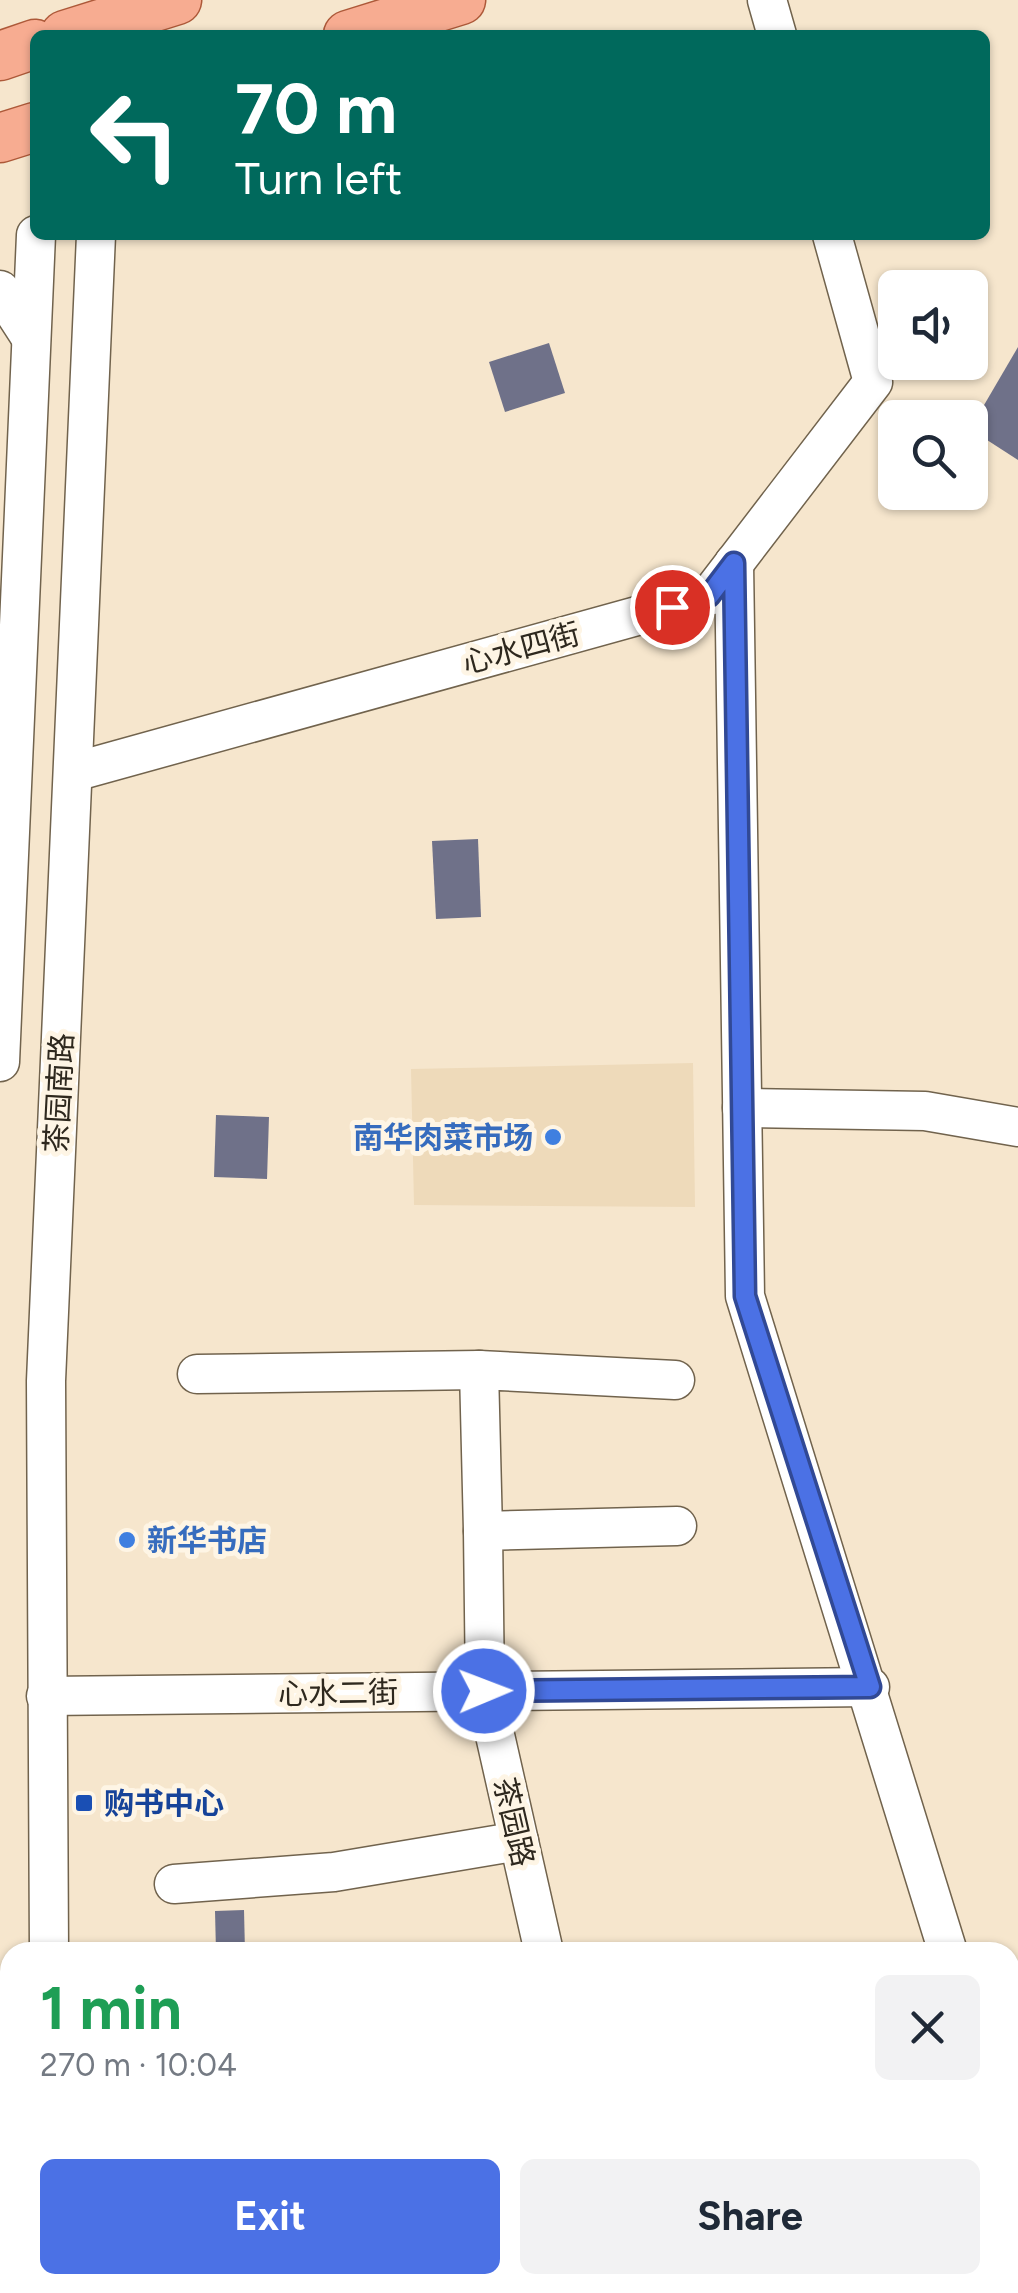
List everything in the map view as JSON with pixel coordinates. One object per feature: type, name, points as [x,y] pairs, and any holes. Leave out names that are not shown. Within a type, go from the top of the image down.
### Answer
[{"type":"main road","points":[[84,28],[177,0]]},
{"type":"main road","points":[[364,30],[462,0]]},
{"type":"main road","points":[[0,56],[30,46]]},
{"type":"main road","points":[[0,138],[30,129]]},
{"type":"street","points":[[767,0],[776,30]]},
{"type":"street","name":"茶园南路","points":[[0,1062],[36,240]]},
{"type":"street","name":"茶园南路","points":[[49,1942],[46,1382],[96,240]]},
{"type":"street","name":"心水四街","points":[[74,772],[709,596],[874,382],[833,240]]},
{"type":"street","points":[[0,290],[32,338]]},
{"type":"street","points":[[734,563],[745,1296],[870,1687],[945,1942]]},
{"type":"street","points":[[742,1108],[925,1111],[1018,1127]]},
{"type":"street","points":[[197,1374],[479,1370],[674,1380]]},
{"type":"street","name":"茶园路","points":[[479,1370],[484,1691],[542,1942]]},
{"type":"street","points":[[483,1531],[677,1526]]},
{"type":"street","name":"心水二街","points":[[46,1696],[870,1687]]},
{"type":"street","points":[[174,1884],[334,1872],[519,1842]]},
{"type":"shaded area","name":"南华肉菜市场","points":[[693,1063],[695,1207],[414,1205],[411,1069]]},
{"type":"building","points":[[549,343],[565,393],[505,412],[489,362]]},
{"type":"building","points":[[1018,347],[1018,460],[988,441],[987,400]]},
{"type":"building","points":[[478,839],[481,917],[436,919],[432,841]]},
{"type":"building","points":[[216,1115],[269,1117],[267,1179],[214,1177]]},
{"type":"building","points":[[244,1910],[245,1942],[216,1942],[215,1911]]},
{"type":"place","name":"南华肉菜市场","points":[[553,1137]]},
{"type":"place","name":"新华书店","points":[[127,1540]]},
{"type":"place","name":"购书中心","points":[[84,1803]]},
{"type":"route","points":[[484,1691],[870,1687],[745,1296],[734,563],[709,596],[672,607]]}]
